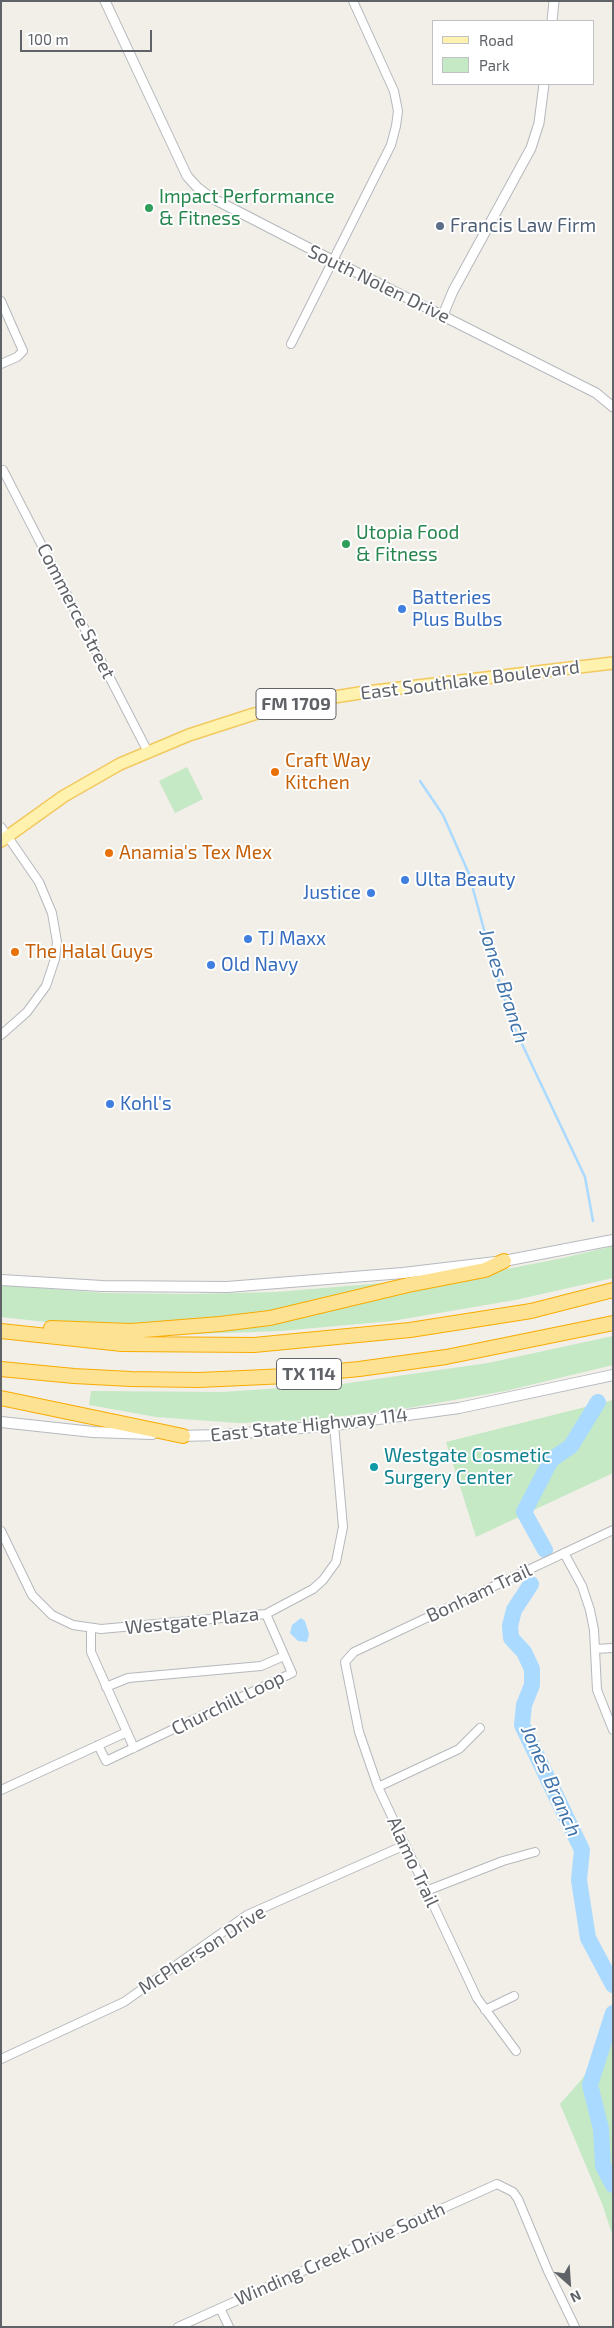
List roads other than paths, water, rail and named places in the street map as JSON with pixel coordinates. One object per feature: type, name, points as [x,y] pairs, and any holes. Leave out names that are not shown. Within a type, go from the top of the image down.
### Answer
[{"type":"highway","points":[[1,1323],[131,1331],[220,1324],[314,1309],[408,1285],[485,1270],[504,1261]]},
{"type":"highway","name":"TX 114","points":[[1,1331],[122,1344],[254,1345],[410,1330],[531,1310],[613,1290]]},
{"type":"highway","name":"TX 114","points":[[1,1369],[74,1376],[140,1379],[200,1380],[287,1376],[446,1357],[613,1323]]},
{"type":"highway","points":[[1,1398],[183,1436]]},
{"type":"main road","name":"East Southlake Boulevard","points":[[3,834],[120,764],[189,734],[254,714],[309,701],[366,692],[613,663]]},
{"type":"main road","points":[[1,1280],[102,1286],[227,1287],[403,1273],[504,1261],[613,1240]]},
{"type":"main road","name":"East State Highway 114","points":[[1,1422],[94,1432],[183,1436],[334,1425],[459,1408],[613,1375]]},
{"type":"street","name":"South Nolen Drive","points":[[105,1],[187,176],[210,198],[596,393],[613,407]]},
{"type":"street","points":[[291,344],[391,145],[398,110],[394,91],[353,1]]},
{"type":"street","points":[[552,20],[554,1]]},
{"type":"street","points":[[443,315],[457,282],[531,148],[539,123],[544,85]]},
{"type":"street","points":[[1,301],[23,351],[18,357],[1,364]]},
{"type":"street","name":"Commerce Street","points":[[3,470],[148,752]]},
{"type":"street","points":[[1,1034],[37,1000],[50,974],[57,942],[56,928],[48,901],[39,882],[3,834]]},
{"type":"street","name":"Westgate Plaza","points":[[1,1532],[28,1590],[42,1607],[61,1620],[91,1629],[266,1614],[313,1590],[336,1562],[343,1527],[334,1425]]},
{"type":"street","name":"Bonham Trail","points":[[347,1659],[354,1652],[613,1530]]},
{"type":"street","points":[[564,1553],[582,1586],[590,1610],[595,1649],[597,1690],[613,1730]]},
{"type":"street","name":"Churchill Loop","points":[[98,1745],[106,1761],[292,1673],[266,1614]]},
{"type":"street","points":[[91,1629],[91,1652],[134,1748]]},
{"type":"street","points":[[595,1649],[613,1648]]},
{"type":"street","points":[[106,1687],[128,1678],[261,1666],[284,1656]]},
{"type":"street","name":"Alamo Trail","points":[[347,1659],[347,1678],[359,1732],[378,1787],[426,1891],[485,2010],[516,2051]]},
{"type":"street","points":[[378,1787],[458,1749],[480,1728]]},
{"type":"street","points":[[1,1790],[127,1732]]},
{"type":"street","name":"McPherson Drive","points":[[1,2059],[124,2002],[247,1915],[405,1845]]},
{"type":"street","points":[[426,1891],[503,1861],[535,1852]]},
{"type":"street","points":[[485,2010],[514,1996]]},
{"type":"street","name":"Winding Creek Drive South","points":[[178,2327],[498,2184],[513,2192],[518,2199],[548,2271],[575,2327]]},
{"type":"street","points":[[220,2308],[229,2327]]},
{"type":"water","points":[[301,1618],[305,1621],[309,1634],[307,1642],[298,1641],[290,1633],[292,1625]]},
{"type":"waterway","name":"Jones Branch","points":[[420,781],[443,815],[469,874],[490,952],[513,1025],[585,1177],[593,1221]]},
{"type":"waterway","name":"Jones Branch","points":[[545,1550],[524,1512],[551,1460],[571,1446],[598,1402]]},
{"type":"waterway","name":"Jones Branch","points":[[531,1584],[514,1610],[510,1626],[511,1638],[524,1652],[532,1669],[532,1685],[524,1705],[522,1725],[582,1850],[579,1880],[588,1938],[613,1985]]},
{"type":"waterway","name":"Jones Branch","points":[[613,2013],[590,2085],[601,2129],[603,2166],[613,2185]]},
{"type":"place","name":"Impact Performance & Fitness","points":[[149,208]]},
{"type":"place","name":"Francis Law Firm","points":[[440,226]]},
{"type":"place","name":"Utopia Food & Fitness","points":[[346,544]]},
{"type":"place","name":"Batteries Plus Bulbs","points":[[402,609]]},
{"type":"place","name":"Craft Way Kitchen","points":[[275,772]]},
{"type":"place","name":"Anamia's Tex Mex","points":[[109,853]]},
{"type":"place","name":"Ulta Beauty","points":[[405,880]]},
{"type":"place","name":"Justice","points":[[371,893]]},
{"type":"place","name":"TJ Maxx","points":[[248,939]]},
{"type":"place","name":"The Halal Guys","points":[[15,952]]},
{"type":"place","name":"Old Navy","points":[[211,965]]},
{"type":"place","name":"Kohl's","points":[[110,1104]]},
{"type":"place","name":"Westgate Cosmetic Surgery Center","points":[[374,1467]]}]
